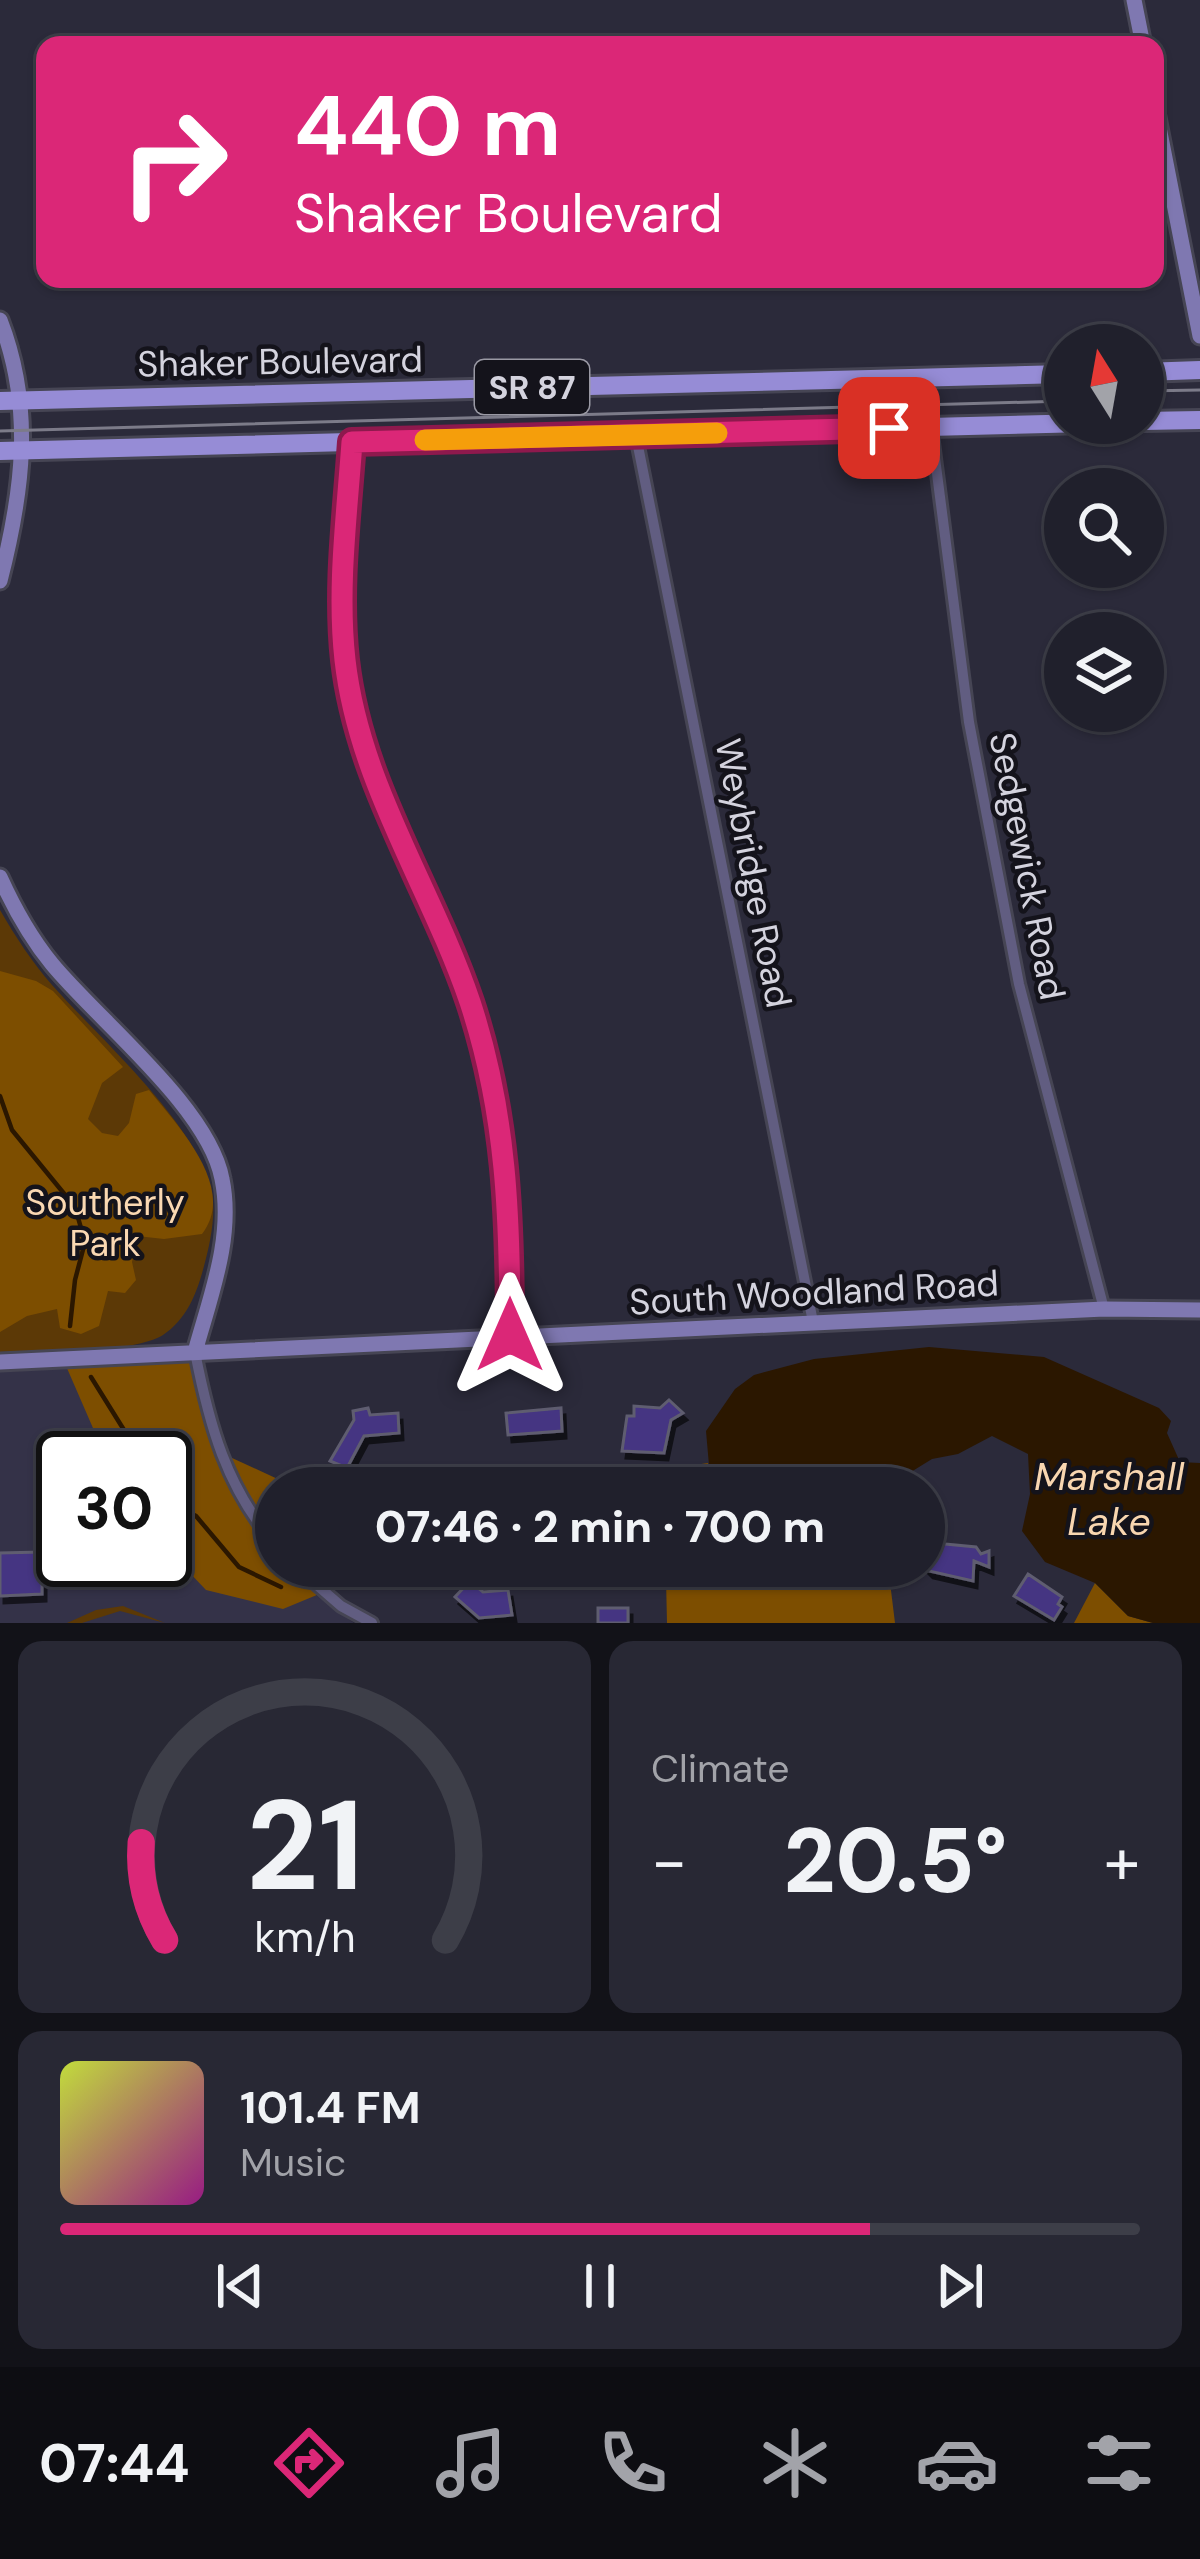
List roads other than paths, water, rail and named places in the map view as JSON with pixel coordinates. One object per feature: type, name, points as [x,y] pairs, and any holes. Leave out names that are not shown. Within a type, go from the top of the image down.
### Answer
[{"type":"main road","points":[[1164,371],[1200,370]]},
{"type":"main road","name":"Shaker Boulevard","points":[[0,401],[1044,375]]},
{"type":"main road","points":[[1164,421],[1200,420]]},
{"type":"main road","name":"SR 87","points":[[0,452],[1044,424]]},
{"type":"street","points":[[1134,0],[1141,36]]},
{"type":"street","points":[[1164,153],[1200,336]]},
{"type":"street","points":[[0,320],[22,400],[24,452],[16,517],[0,581]]},
{"type":"street","name":"Sedgewick Road","points":[[932,427],[969,722],[1019,984],[1104,1309]]},
{"type":"street","name":"Weybridge Road","points":[[636,436],[813,1322]]},
{"type":"street","points":[[352,442],[342,577],[345,661],[376,788],[471,1004],[496,1103],[510,1201],[510,1335]]},
{"type":"street","points":[[0,877],[50,962],[165,1085],[202,1131],[216,1157],[223,1181],[223,1242],[196,1352],[219,1453],[255,1517]]},
{"type":"street","name":"South Woodland Road","points":[[0,1362],[1104,1309],[1200,1310]]},
{"type":"street","points":[[318,1587],[372,1623]]},
{"type":"water","name":"Marshall Lake","points":[[929,1347],[1044,1357],[1159,1408],[1171,1421],[1167,1433],[1180,1462],[1200,1463],[1200,1623],[1153,1623],[1128,1616],[1095,1583],[1045,1562],[1022,1531],[1030,1494],[1028,1454],[992,1436],[919,1467],[709,1467],[706,1431],[735,1389],[754,1375],[814,1359]]},
{"type":"waterway","points":[[0,1096],[12,1130],[75,1207],[85,1242],[70,1326]]},
{"type":"waterway","points":[[91,1377],[124,1431]]},
{"type":"waterway","points":[[192,1514],[239,1567],[255,1575]]},
{"type":"tram line","points":[[1164,391],[1200,390]]},
{"type":"tram line","points":[[0,431],[1044,402]]},
{"type":"park label","name":"Southerly Park","points":[[105,1222]]}]
